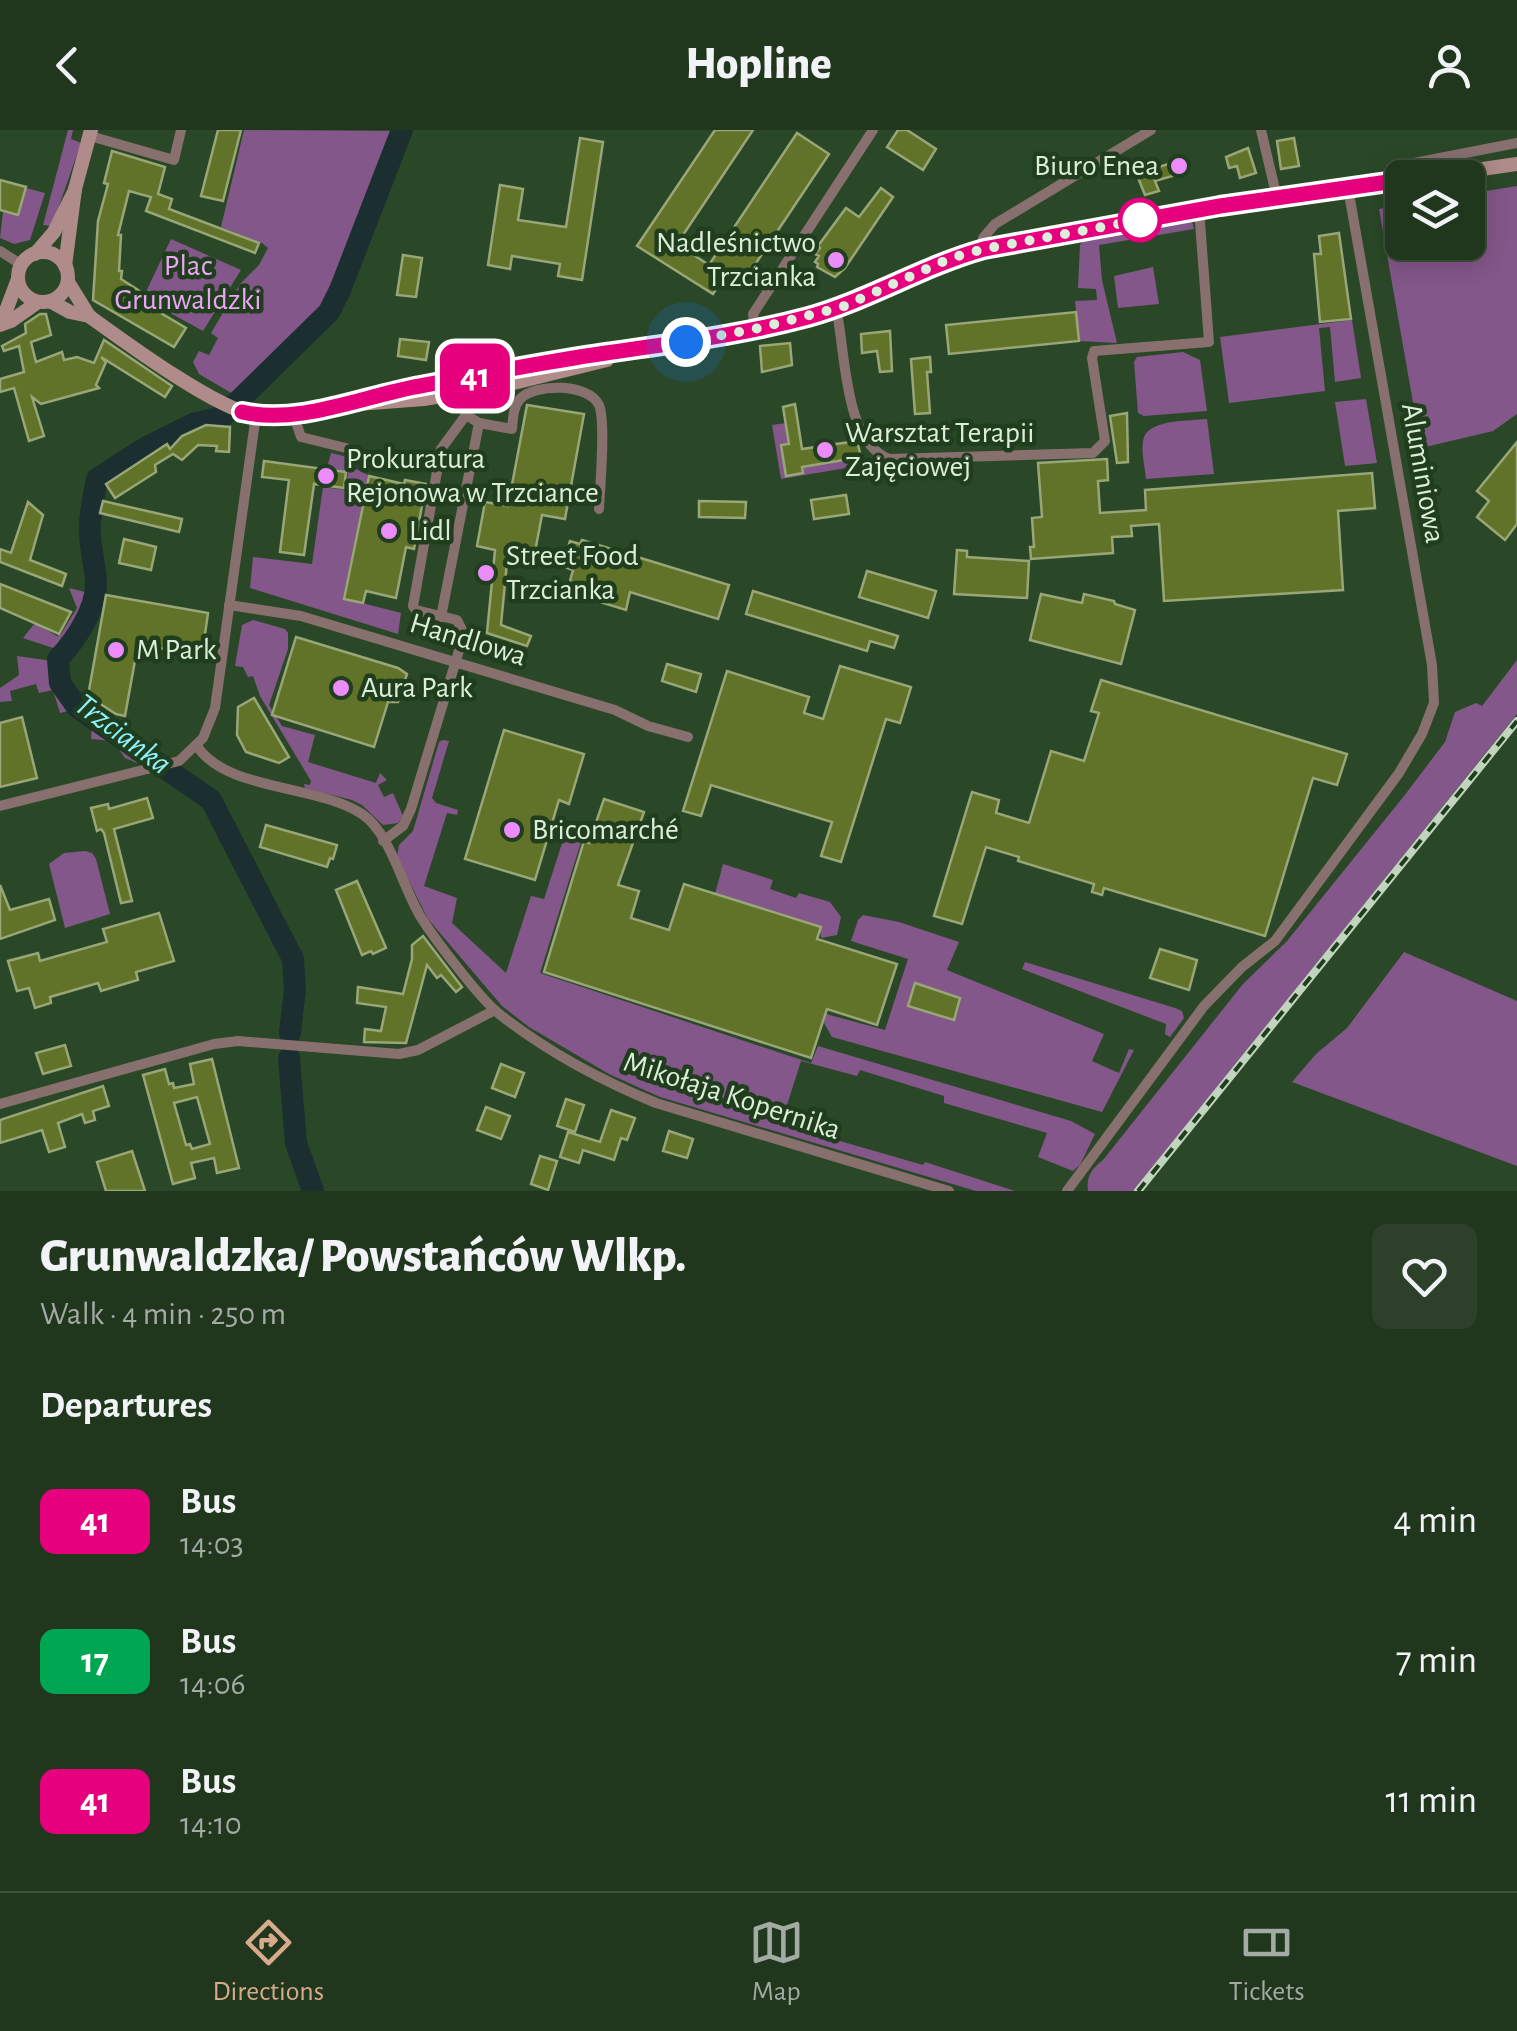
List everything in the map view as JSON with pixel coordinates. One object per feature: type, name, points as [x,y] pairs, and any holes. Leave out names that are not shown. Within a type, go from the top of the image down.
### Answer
[{"type":"main road","points":[[90,316],[68,282],[65,266],[76,189],[91,133]]},
{"type":"main road","points":[[1485,169],[1517,164]]},
{"type":"main road","points":[[20,272],[24,294],[90,316],[216,400],[249,413],[294,412],[353,403],[374,404],[579,358],[755,329],[836,308],[951,258],[984,249],[1199,210],[1385,182]]},
{"type":"main road","points":[[0,325],[20,272],[54,232],[76,189]]},
{"type":"main road","points":[[35,254],[56,256],[65,266]]},
{"type":"main road","points":[[0,325],[62,294],[68,282]]},
{"type":"main road","points":[[462,385],[570,372],[626,352]]},
{"type":"street","points":[[91,133],[174,160],[181,130]]},
{"type":"street","points":[[755,329],[753,314],[873,130]]},
{"type":"street","points":[[984,249],[983,238],[995,224],[1151,130]]},
{"type":"street","points":[[1260,130],[1277,198]]},
{"type":"street","points":[[1430,160],[1517,143]]},
{"type":"street","name":"Aluminiowa","points":[[1069,1190],[1204,1006],[1242,967],[1275,941],[1406,762],[1434,703],[1432,665],[1348,188]]},
{"type":"street","points":[[836,308],[852,404],[863,436],[876,454],[889,459],[1094,453],[1105,441],[1094,351],[1208,342],[1199,210]]},
{"type":"street","points":[[0,250],[20,272]]},
{"type":"street","points":[[384,840],[403,826],[410,809],[464,634],[457,620],[416,610],[413,600],[441,449],[466,415],[462,385]]},
{"type":"street","points":[[466,415],[479,423],[512,430],[518,403],[524,396],[571,387],[590,394],[601,410],[600,509]]},
{"type":"street","points":[[294,412],[301,437],[346,448]]},
{"type":"street","points":[[0,806],[152,770],[179,761],[197,746],[215,708],[249,413]]},
{"type":"street","points":[[442,617],[479,423]]},
{"type":"street","name":"Handlowa","points":[[229,605],[301,616],[616,710],[648,726],[688,737]]},
{"type":"street","name":"Mikołaja Kopernika","points":[[197,746],[206,760],[228,771],[336,802],[365,816],[384,840],[421,917],[495,1010],[596,1076],[656,1103],[949,1191]]},
{"type":"street","points":[[0,1104],[224,1042],[399,1054],[418,1050],[495,1010]]},
{"type":"green space","points":[[68,130],[73,130],[71,139],[81,143],[52,226],[43,225]]},
{"type":"green space","points":[[244,130],[400,131],[327,311],[240,398],[199,374],[193,362],[199,351],[209,355],[218,338],[211,333],[240,284],[259,265],[268,248],[221,227]]},
{"type":"green space","points":[[1517,186],[1517,414],[1493,431],[1421,448],[1388,260],[1485,260],[1485,191]]},
{"type":"green space","points":[[26,188],[45,193],[30,240],[14,244],[0,238],[3,212],[19,215]]},
{"type":"green space","points":[[1385,208],[1385,243],[1379,209]]},
{"type":"green space","points":[[1192,221],[1194,229],[1099,245],[1102,280],[1117,343],[1079,341],[1075,301],[1097,300],[1096,289],[1078,288],[1083,240]]},
{"type":"green space","name":"Plac Grunwaldzki","points":[[171,239],[241,270],[203,331],[143,298]]},
{"type":"green space","points":[[1153,267],[1159,304],[1118,308],[1114,276]]},
{"type":"green space","points":[[1352,320],[1361,378],[1335,382],[1330,327],[1319,328],[1325,391],[1229,403],[1220,337]]},
{"type":"green space","points":[[1183,352],[1200,360],[1207,411],[1144,416],[1138,413],[1134,362],[1137,357]]},
{"type":"green space","points":[[1366,399],[1377,463],[1345,466],[1335,402]]},
{"type":"green space","points":[[1207,419],[1214,474],[1146,479],[1142,447],[1148,431],[1163,424]]},
{"type":"green space","points":[[786,423],[789,444],[781,446],[787,476],[803,473],[802,467],[861,457],[864,465],[781,479],[772,425]]},
{"type":"green space","points":[[331,453],[348,457],[352,467],[368,475],[343,598],[401,613],[398,634],[250,588],[253,557],[312,564],[323,487],[345,490],[348,473],[327,468]]},
{"type":"green space","points":[[69,588],[93,594],[60,656],[56,671],[61,686],[88,715],[152,758],[137,763],[125,758],[113,741],[91,739],[92,725],[68,711],[60,713],[53,690],[39,693],[36,684],[10,691],[12,701],[0,702],[0,688],[19,675],[17,656],[52,661],[56,649],[23,638],[35,623],[57,636],[61,634],[77,608]]},
{"type":"green space","points":[[253,620],[288,633],[288,649],[269,705],[282,726],[315,735],[308,762],[376,783],[380,773],[387,780],[378,785],[384,797],[393,793],[403,816],[398,823],[383,825],[352,800],[305,788],[304,784],[310,785],[311,781],[260,696],[253,676],[248,677],[243,667],[235,666],[242,625]]},
{"type":"green space","points":[[1517,660],[1517,714],[1134,1191],[1088,1191],[1093,1170],[1243,984],[1287,941],[1404,796],[1445,742],[1455,712],[1476,703],[1482,706]]},
{"type":"green space","points":[[449,741],[432,798],[458,810],[457,815],[447,813],[424,886],[457,898],[452,923],[506,973],[531,896],[544,899],[566,831],[572,829],[581,842],[540,973],[811,1063],[818,1046],[1071,1121],[1095,1134],[1080,1165],[1073,1171],[1038,1157],[1047,1133],[944,1103],[944,1096],[860,1070],[857,1076],[801,1061],[781,1124],[923,1165],[925,1162],[1015,1191],[976,1191],[660,1097],[609,1074],[529,1027],[502,1006],[428,919],[397,857],[399,845],[413,831],[439,742]]},
{"type":"green space","points":[[85,851],[96,859],[110,914],[65,928],[49,864],[64,853]]},
{"type":"green space","points":[[723,864],[773,880],[770,889],[796,898],[799,893],[830,902],[841,917],[837,935],[821,938],[820,927],[715,894]]},
{"type":"green space","points":[[863,915],[899,922],[959,942],[947,970],[1104,1034],[1092,1061],[1119,1073],[1129,1049],[1134,1050],[1102,1112],[832,1037],[824,1023],[826,1014],[885,1030],[908,959],[851,941]]},
{"type":"green space","points":[[1404,952],[1517,1001],[1517,1166],[1292,1082],[1316,1054],[1347,1028]]},
{"type":"green space","points":[[1025,962],[1175,1008],[1182,1011],[1184,1018],[1170,1037],[1165,1034],[1166,1024],[1022,969]]},
{"type":"building","points":[[218,130],[241,130],[223,201],[201,196]]},
{"type":"building","points":[[715,130],[753,130],[677,244],[709,265],[797,133],[829,154],[744,281],[728,270],[713,294],[637,246]]},
{"type":"building","points":[[898,130],[907,130],[936,149],[923,170],[887,147]]},
{"type":"building","points":[[580,138],[603,142],[582,280],[558,276],[560,264],[512,256],[510,269],[488,265],[500,185],[523,189],[518,220],[566,227]]},
{"type":"building","points":[[1294,138],[1299,166],[1281,169],[1277,141]]},
{"type":"building","points":[[1248,148],[1256,173],[1240,178],[1237,166],[1229,168],[1226,157]]},
{"type":"building","points":[[112,151],[165,167],[158,194],[172,199],[169,209],[259,243],[255,253],[146,211],[151,197],[129,191],[118,235],[121,279],[141,292],[137,299],[186,328],[174,347],[93,300],[98,221]]},
{"type":"building","points":[[1182,159],[1186,172],[1155,181],[1159,191],[1145,195],[1133,165],[1146,160],[1151,170]]},
{"type":"building","points":[[0,180],[26,187],[18,215],[0,210]]},
{"type":"building","points":[[881,188],[893,197],[845,268],[835,277],[817,267],[818,246],[846,208],[859,217]]},
{"type":"building","points":[[1339,233],[1351,319],[1320,322],[1314,254],[1321,254],[1319,236]]},
{"type":"building","points":[[403,255],[422,258],[416,297],[397,295]]},
{"type":"building","points":[[1076,312],[1079,341],[949,354],[946,325]]},
{"type":"building","points":[[46,314],[51,335],[31,342],[36,362],[62,352],[64,360],[77,357],[94,363],[104,340],[172,386],[165,397],[101,357],[106,362],[96,385],[99,388],[41,404],[32,397],[44,436],[29,441],[14,388],[0,392],[0,379],[24,372],[19,346],[4,351],[2,346],[26,333],[25,324]]},
{"type":"building","points":[[890,331],[892,371],[880,372],[877,351],[862,353],[861,334]]},
{"type":"building","points":[[400,339],[429,342],[426,360],[398,356]]},
{"type":"building","points":[[790,343],[792,365],[762,372],[760,346]]},
{"type":"building","points":[[930,357],[930,413],[915,414],[911,359]]},
{"type":"building","points":[[795,404],[802,449],[857,441],[861,457],[802,467],[803,473],[786,476],[781,445],[789,444],[783,407]]},
{"type":"building","points":[[527,405],[584,414],[565,519],[542,515],[534,557],[508,552],[501,625],[531,636],[527,646],[487,633],[495,550],[477,546],[485,502],[508,506]]},
{"type":"building","points":[[1127,413],[1128,462],[1117,463],[1110,416]]},
{"type":"building","points":[[206,425],[230,427],[229,452],[216,451],[217,446],[198,445],[182,460],[173,454],[155,465],[156,472],[115,498],[106,484],[167,444],[170,449],[182,436]]},
{"type":"building","points":[[1517,442],[1517,524],[1505,540],[1477,517],[1489,501],[1477,491]]},
{"type":"building","points":[[1107,459],[1108,480],[1098,481],[1100,513],[1146,510],[1145,490],[1372,473],[1375,508],[1338,511],[1343,590],[1164,601],[1159,524],[1131,526],[1132,536],[1112,537],[1113,553],[1031,559],[1032,518],[1042,517],[1038,463]]},
{"type":"building","points":[[264,461],[346,472],[344,488],[314,484],[304,555],[280,552],[289,480],[262,477]]},
{"type":"building","name":"Lidl","points":[[369,476],[404,484],[405,480],[426,484],[414,549],[406,547],[396,598],[366,591],[363,603],[344,599]]},
{"type":"building","points":[[846,495],[849,514],[814,519],[811,500]]},
{"type":"building","points":[[103,501],[182,519],[179,532],[100,513]]},
{"type":"building","points":[[699,501],[746,502],[745,518],[699,517]]},
{"type":"building","points":[[28,502],[43,515],[30,560],[66,574],[62,586],[0,562],[0,549],[11,553]]},
{"type":"building","points":[[124,539],[156,547],[151,570],[119,563]]},
{"type":"building","points":[[582,540],[729,585],[718,619],[630,592],[626,610],[567,592],[573,570],[562,566],[570,541],[580,544]]},
{"type":"building","points":[[957,550],[967,551],[967,557],[1029,561],[1027,598],[954,594]]},
{"type":"building","points":[[867,571],[936,591],[928,618],[859,597]]},
{"type":"building","points":[[0,584],[71,612],[59,634],[0,608]]},
{"type":"building","points":[[753,591],[898,636],[894,648],[870,641],[867,651],[746,614]]},
{"type":"building","points":[[1041,594],[1082,603],[1084,594],[1135,610],[1121,664],[1030,640]]},
{"type":"building","name":"M Park","points":[[106,595],[208,613],[202,656],[138,644],[125,716],[88,696]]},
{"type":"building","name":"Aura Park","points":[[296,637],[407,674],[398,702],[388,702],[374,747],[272,715]]},
{"type":"building","points":[[667,664],[701,674],[696,692],[662,681]]},
{"type":"building","points":[[840,666],[911,687],[900,723],[886,719],[841,862],[821,856],[832,822],[711,785],[701,816],[683,811],[727,671],[809,697],[804,713],[823,719]]},
{"type":"building","points":[[1101,680],[1347,754],[1337,785],[1313,778],[1265,936],[1104,888],[1102,895],[1092,892],[1094,884],[986,847],[962,924],[934,916],[972,792],[999,800],[996,813],[1029,823],[1051,751],[1084,761],[1099,713],[1091,711]]},
{"type":"building","points":[[254,698],[289,757],[279,763],[246,752],[237,735],[238,707]]},
{"type":"building","points":[[22,717],[37,778],[0,787],[0,723]]},
{"type":"building","name":"Bricomarché","points":[[504,730],[584,754],[569,804],[559,800],[535,880],[465,859]]},
{"type":"building","points":[[147,798],[153,818],[114,829],[132,901],[121,903],[104,833],[101,829],[97,831],[91,808],[108,804],[109,809]]},
{"type":"building","points":[[604,799],[644,812],[618,885],[639,891],[631,918],[669,930],[684,884],[821,927],[817,939],[897,964],[877,1025],[827,1009],[811,1058],[544,972],[584,841],[589,843]]},
{"type":"building","points":[[266,825],[337,845],[333,859],[327,867],[260,847]]},
{"type":"building","points":[[357,881],[386,948],[373,954],[371,951],[362,955],[336,890]]},
{"type":"building","points":[[0,885],[10,910],[49,899],[55,920],[0,939]]},
{"type":"building","points":[[159,913],[174,961],[136,972],[138,980],[101,991],[98,983],[50,997],[51,1003],[35,1008],[29,988],[17,991],[8,961],[38,953],[40,961],[107,942],[103,929]]},
{"type":"building","points":[[423,936],[462,987],[456,992],[427,965],[406,1043],[364,1042],[365,1029],[381,1031],[386,1007],[357,1003],[358,987],[403,994],[412,945]]},
{"type":"building","points":[[1160,949],[1197,960],[1189,990],[1150,978]]},
{"type":"building","points":[[915,983],[960,998],[954,1020],[908,1006]]},
{"type":"building","points":[[65,1045],[71,1066],[43,1074],[36,1053]]},
{"type":"building","points":[[212,1059],[239,1168],[217,1173],[214,1158],[191,1163],[195,1178],[173,1184],[143,1075],[165,1069],[174,1088],[194,1084],[190,1064]],"holes":[[[197,1097],[210,1144],[192,1149],[190,1144],[186,1145],[174,1103]]]},
{"type":"building","points":[[501,1064],[524,1073],[515,1097],[492,1088]]},
{"type":"building","points":[[103,1086],[109,1106],[93,1111],[95,1120],[85,1123],[82,1114],[58,1123],[65,1147],[49,1152],[42,1130],[0,1143],[0,1120]]},
{"type":"building","points":[[566,1099],[584,1105],[575,1132],[557,1126]]},
{"type":"building","points":[[486,1107],[510,1116],[501,1139],[477,1130]]},
{"type":"building","points":[[611,1110],[635,1118],[627,1140],[621,1138],[614,1160],[583,1150],[579,1163],[560,1157],[568,1132],[600,1142]]},
{"type":"building","points":[[669,1131],[693,1139],[687,1158],[663,1151]]},
{"type":"building","points":[[132,1151],[145,1191],[106,1191],[97,1162]]},
{"type":"building","points":[[540,1156],[557,1161],[548,1190],[531,1184]]},
{"type":"waterway","name":"Trzcianka","points":[[290,1033],[295,989],[293,959],[211,800],[77,707],[60,683],[58,659],[72,643],[93,602],[96,582],[90,526],[97,479],[145,448],[193,424],[222,417],[329,312],[402,130]]},
{"type":"waterway","name":"Trzcianka","points":[[289,1058],[296,1143],[313,1191]]},
{"type":"railway","points":[[1138,1191],[1517,721]]},
{"type":"bus line","name":"41","points":[[242,412],[282,415],[460,378],[720,336],[842,307],[951,258],[984,249],[1220,206],[1385,182]]},
{"type":"place","name":"Biuro Enea","points":[[1179,166]]},
{"type":"place","name":"Nadleśnictwo Trzcianka","points":[[836,260]]},
{"type":"place","name":"Warsztat Terapii Zajęciowej","points":[[825,450]]},
{"type":"place","name":"Prokuratura Rejonowa w Trzciance","points":[[326,476]]},
{"type":"place","name":"Lidl","points":[[389,531]]},
{"type":"place","name":"Street Food Trzcianka","points":[[486,573]]},
{"type":"place","name":"M Park","points":[[116,650]]},
{"type":"place","name":"Aura Park","points":[[341,688]]},
{"type":"place","name":"Bricomarché","points":[[512,830]]},
{"type":"route","points":[[686,342],[842,307],[951,258],[984,249],[1140,220]]}]
